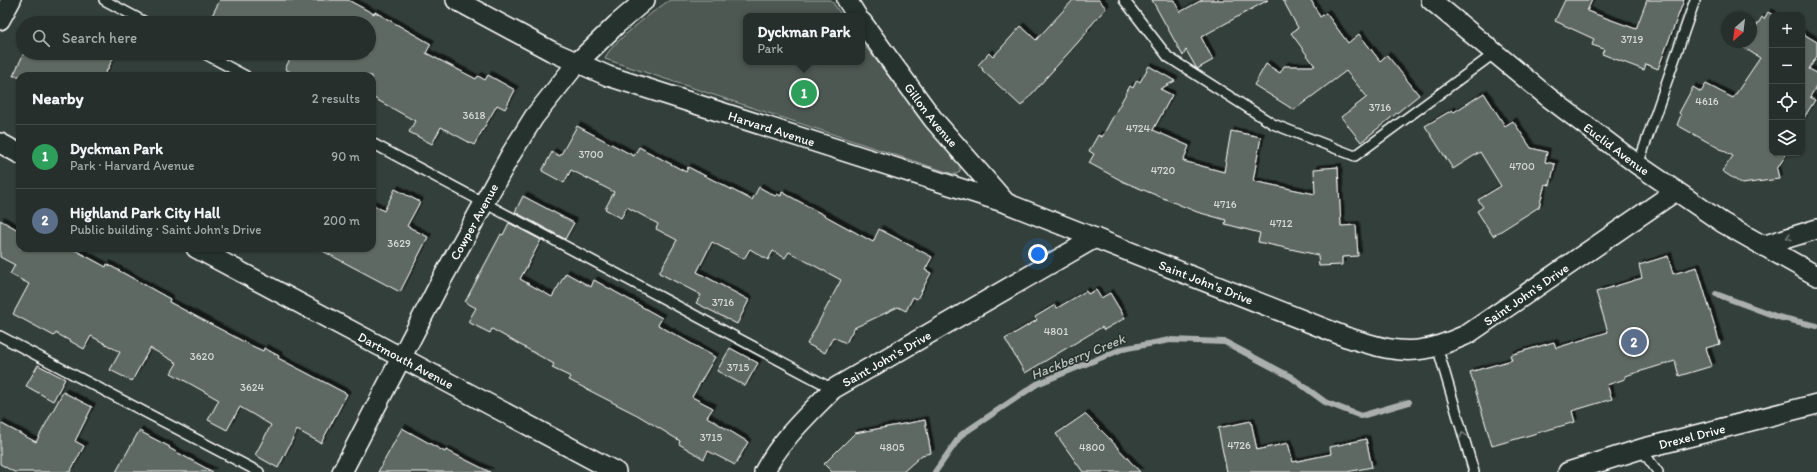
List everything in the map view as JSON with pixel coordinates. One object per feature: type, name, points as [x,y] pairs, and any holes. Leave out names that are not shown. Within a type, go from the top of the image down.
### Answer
[{"type":"street","points":[[0,20],[11,0]]},
{"type":"street","name":"Harvard Avenue","points":[[456,0],[551,51],[608,76],[1006,203],[1095,238]]},
{"type":"street","name":"Cowper Avenue","points":[[342,472],[400,357],[511,154],[534,117],[577,63],[617,24],[645,0]]},
{"type":"street","points":[[847,0],[855,13]]},
{"type":"street","name":"Euclid Avenue","points":[[1431,0],[1548,97],[1638,165],[1723,223],[1817,276]]},
{"type":"street","name":"Gillon Avenue","points":[[865,26],[933,118],[1006,203]]},
{"type":"street","points":[[0,143],[16,152]]},
{"type":"street","name":"Saint John's Drive","points":[[764,472],[772,456],[797,424],[833,389],[1095,238],[1346,337],[1379,348],[1403,351],[1424,350],[1468,334],[1676,191]]},
{"type":"street","points":[[1762,246],[1817,229]]},
{"type":"street","name":"Dartmouth Avenue","points":[[203,252],[616,472]]},
{"type":"street","name":"Drexel Drive","points":[[1568,472],[1641,449],[1817,404]]},
{"type":"lane","points":[[104,0],[134,16]]},
{"type":"lane","points":[[1124,0],[1168,57],[1273,124],[1355,156],[1495,53]]},
{"type":"lane","points":[[1638,165],[1695,0]]},
{"type":"lane","points":[[216,60],[239,72]]},
{"type":"lane","points":[[376,145],[833,389]]},
{"type":"lane","points":[[0,336],[259,472]]},
{"type":"lane","points":[[1437,346],[1474,472]]},
{"type":"lane","points":[[1641,449],[1658,472]]},
{"type":"shaded area","points":[[670,0],[831,0],[840,13],[743,13],[743,65],[865,65],[865,46],[923,121],[960,165],[960,171],[957,174],[953,174],[605,59],[608,53],[623,37],[654,11]]},
{"type":"building","points":[[220,0],[348,0],[374,14],[375,12],[431,44],[426,53],[476,79],[478,76],[485,80],[488,75],[515,90],[505,109],[497,105],[474,145],[441,127],[432,144],[409,132],[415,121],[376,99],[376,72],[291,72],[285,69],[290,60],[376,60],[376,16],[212,16]]},
{"type":"building","points":[[1073,0],[1099,0],[1106,8],[1087,30],[1088,31],[1021,106],[978,65],[989,53],[993,57],[1021,26],[1036,40]]},
{"type":"building","points":[[1152,0],[1174,0],[1180,12],[1202,0],[1268,0],[1201,37],[1213,60],[1197,69],[1186,50],[1183,56]]},
{"type":"building","points":[[1283,0],[1311,0],[1320,17],[1326,13],[1348,43],[1359,34],[1380,61],[1387,55],[1419,95],[1361,142],[1341,117],[1367,97],[1346,71],[1294,110],[1254,85],[1266,64],[1280,73],[1284,66],[1315,66],[1291,33],[1298,28]]},
{"type":"building","points":[[1565,0],[1592,0],[1587,11],[1636,29],[1647,0],[1684,0],[1658,69],[1646,64],[1644,70],[1602,54],[1604,49],[1592,45],[1594,39],[1555,21]]},
{"type":"building","points":[[1769,13],[1769,156],[1785,156],[1777,169],[1779,179],[1742,184],[1722,171],[1733,156],[1677,125],[1681,115],[1679,113],[1693,87],[1701,92],[1706,84],[1733,98],[1760,58],[1745,48],[1757,48],[1757,25],[1762,17],[1764,19]]},
{"type":"building","points":[[1805,35],[1817,42],[1817,56],[1809,69],[1817,73],[1817,85],[1810,97],[1815,100],[1805,116]]},
{"type":"building","points":[[21,60],[112,60],[106,72],[16,72],[16,76],[13,76]]},
{"type":"building","points":[[1149,66],[1175,81],[1160,89],[1172,95],[1153,130],[1189,146],[1183,161],[1224,172],[1231,131],[1261,137],[1253,181],[1315,194],[1314,169],[1338,167],[1341,226],[1356,225],[1358,256],[1342,257],[1342,265],[1319,266],[1318,255],[1258,242],[1260,233],[1225,224],[1226,220],[1197,212],[1124,182],[1089,163],[1094,154],[1089,151],[1098,135],[1102,137],[1130,86],[1133,88],[1137,80],[1140,82]]},
{"type":"building","points":[[1484,93],[1505,126],[1513,121],[1531,148],[1547,152],[1545,162],[1555,164],[1550,185],[1545,184],[1539,207],[1493,236],[1477,211],[1483,207],[1478,200],[1501,186],[1480,152],[1453,169],[1425,126],[1452,110],[1454,112]]},
{"type":"building","points":[[577,126],[634,156],[639,147],[686,172],[688,167],[752,200],[759,187],[775,196],[777,194],[781,196],[782,192],[873,242],[879,229],[932,257],[925,270],[931,273],[917,299],[913,297],[906,311],[898,307],[854,328],[846,343],[833,337],[825,353],[807,344],[841,280],[789,252],[785,258],[773,251],[768,260],[750,249],[744,259],[712,242],[697,272],[749,300],[737,324],[696,303],[701,295],[659,273],[677,240],[656,229],[658,224],[627,207],[621,218],[605,209],[614,192],[571,170],[564,183],[542,171],[552,152],[560,156]]},
{"type":"building","points":[[395,189],[420,202],[407,226],[428,237],[400,292],[325,252],[376,252],[376,206],[384,211]]},
{"type":"building","points":[[523,196],[574,223],[565,239],[515,212]]},
{"type":"building","points":[[0,220],[16,229],[16,252],[78,252],[106,267],[107,264],[170,299],[169,302],[250,345],[263,351],[264,348],[279,356],[278,358],[347,394],[321,443],[297,430],[278,468],[255,455],[271,425],[240,407],[227,430],[208,420],[219,400],[171,373],[177,363],[150,348],[132,381],[110,370],[120,352],[91,336],[84,349],[56,333],[54,336],[13,314],[29,284],[10,274],[15,265],[0,257]]},
{"type":"building","points":[[509,223],[541,240],[520,279],[552,297],[566,273],[591,287],[594,280],[662,318],[658,325],[715,357],[692,397],[713,408],[707,417],[748,442],[735,465],[708,451],[704,459],[679,444],[680,441],[639,416],[569,380],[571,377],[552,368],[554,364],[492,329],[490,333],[468,322],[476,308],[465,302],[501,234],[503,235]]},
{"type":"building","points":[[1668,256],[1673,274],[1697,267],[1720,344],[1706,348],[1712,366],[1679,376],[1675,361],[1625,376],[1625,379],[1607,385],[1612,399],[1572,411],[1575,422],[1492,446],[1470,372],[1512,360],[1510,355],[1554,342],[1556,348],[1608,332],[1596,292],[1642,278],[1639,265]]},
{"type":"building","points":[[1096,290],[1101,298],[1110,293],[1125,318],[1104,330],[1102,327],[1025,373],[1005,339],[1037,320],[1035,317],[1055,305],[1057,308],[1086,291],[1088,294]]},
{"type":"building","points":[[730,348],[758,363],[745,386],[717,371]]},
{"type":"building","points":[[38,365],[65,379],[53,401],[26,386]]},
{"type":"building","points":[[63,392],[92,407],[75,441],[84,446],[70,472],[14,472],[0,464],[0,423],[36,442]]},
{"type":"building","points":[[1085,414],[1140,472],[1083,472],[1056,434]]},
{"type":"building","points":[[925,420],[931,453],[922,455],[903,472],[832,472],[824,464],[855,433]]},
{"type":"building","points":[[1251,421],[1257,450],[1288,443],[1293,462],[1331,454],[1330,447],[1366,439],[1372,467],[1347,472],[1227,472],[1218,428]]},
{"type":"building","points":[[402,428],[445,452],[446,450],[490,472],[378,472]]},
{"type":"building","points":[[139,431],[170,447],[169,448],[213,472],[116,472]]},
{"type":"waterway","name":"Hackberry Creek","points":[[1716,294],[1778,317],[1817,326]]},
{"type":"waterway","name":"Hackberry Creek","points":[[935,472],[961,435],[1037,384],[1122,349],[1170,340],[1225,342],[1291,377],[1325,402],[1361,416],[1409,402]]},
{"type":"place","name":"Dyckman Park","points":[[804,93]]},
{"type":"place","name":"Highland Park City Hall","points":[[1634,342]]}]
